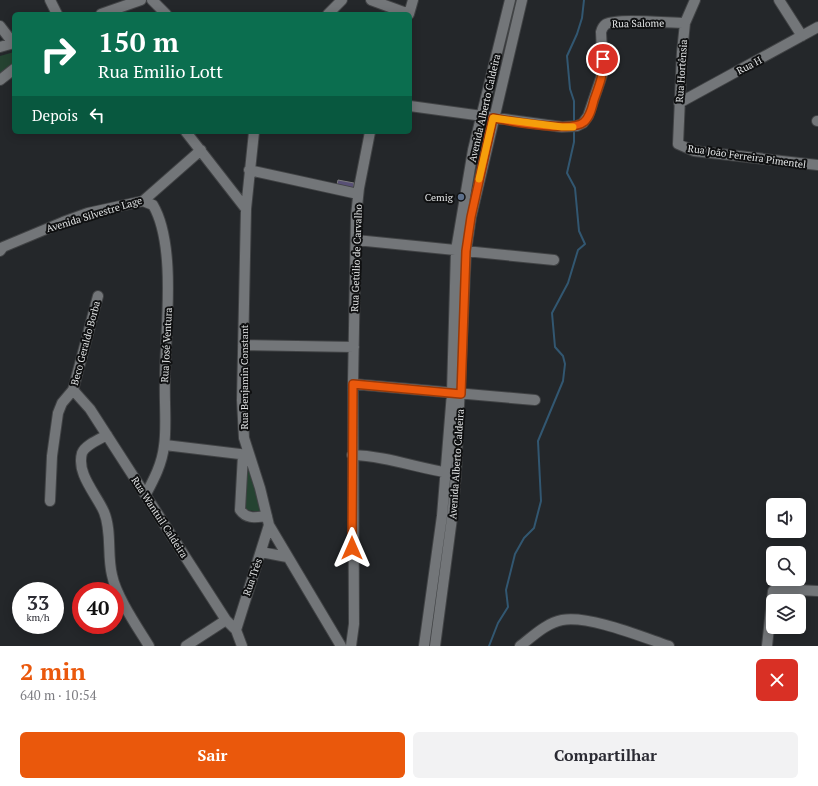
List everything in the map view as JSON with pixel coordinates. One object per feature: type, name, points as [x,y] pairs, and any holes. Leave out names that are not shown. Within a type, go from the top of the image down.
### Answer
[{"type":"street","points":[[50,0],[56,12]]},
{"type":"street","points":[[108,12],[141,0]]},
{"type":"street","points":[[152,0],[164,12]]},
{"type":"street","points":[[330,12],[342,0]]},
{"type":"street","points":[[371,0],[404,12]]},
{"type":"street","points":[[410,12],[413,0]]},
{"type":"street","name":"Avenida Alberto Caldeira","points":[[435,646],[452,518],[456,473],[456,394],[461,250],[473,150],[501,29],[510,0]]},
{"type":"street","name":"Avenida Alberto Caldeira","points":[[461,250],[471,217],[513,32],[522,0]]},
{"type":"street","name":"Rua Hortênsia","points":[[678,144],[679,102],[685,23],[695,0]]},
{"type":"street","points":[[779,0],[802,36]]},
{"type":"street","name":"Rua Salome","points":[[493,118],[573,127],[583,123],[588,116],[602,77],[601,32],[603,26],[608,23],[627,22],[685,23]]},
{"type":"street","points":[[0,26],[12,41]]},
{"type":"street","name":"Rua H","points":[[679,102],[818,27]]},
{"type":"street","points":[[501,29],[513,32]]},
{"type":"street","points":[[0,47],[12,44]]},
{"type":"street","points":[[0,80],[12,71]]},
{"type":"street","points":[[412,106],[493,118]]},
{"type":"street","points":[[188,134],[246,209]]},
{"type":"street","name":"Rua Benjamin Constant","points":[[254,134],[246,209],[242,423],[246,455],[260,488],[268,520],[287,557],[341,646]]},
{"type":"street","name":"Rua Getúlio de Carvalho","points":[[351,646],[354,624],[352,455],[356,240],[358,194],[370,134]]},
{"type":"street","name":"Rua João Ferreira Pimentel","points":[[678,144],[694,151],[818,165]]},
{"type":"street","name":"Avenida Silvestre Lage","points":[[1,248],[76,217],[143,200],[201,150]]},
{"type":"street","points":[[249,170],[358,194]]},
{"type":"street","name":"Rua José Ventura","points":[[143,200],[153,205],[156,211],[164,244],[169,309],[165,366],[164,445],[159,468],[146,494]]},
{"type":"street","points":[[356,240],[554,260]]},
{"type":"street","name":"Beco Geraldo Borba","points":[[73,390],[98,296]]},
{"type":"street","points":[[243,345],[354,347]]},
{"type":"street","points":[[353,384],[535,400]]},
{"type":"street","points":[[50,501],[52,456],[58,413],[62,403],[73,390]]},
{"type":"street","name":"Rua Wantuil Caldeira","points":[[73,390],[90,409],[226,620],[236,630],[242,646]]},
{"type":"street","name":"Avenida Alberto Caldeira","points":[[424,646],[442,516],[445,472],[456,394]]},
{"type":"street","points":[[107,435],[86,447],[83,452],[82,459],[85,478],[104,511],[107,522],[109,562],[112,578],[149,646]]},
{"type":"street","points":[[164,445],[246,455],[240,510],[243,515],[268,520]]},
{"type":"street","points":[[352,455],[383,458],[445,472],[456,473]]},
{"type":"street","name":"Rua Três","points":[[236,630],[260,552],[268,520]]},
{"type":"street","points":[[260,552],[287,557]]},
{"type":"street","points":[[767,646],[773,591],[777,589],[818,592]]},
{"type":"street","points":[[186,646],[226,620]]},
{"type":"street","points":[[520,646],[544,628],[561,620],[580,620],[620,630],[669,646]]},
{"type":"green space","points":[[12,53],[12,64],[0,75],[0,56]]},
{"type":"green space","points":[[246,471],[250,472],[262,512],[246,510]]},
{"type":"building","points":[[338,180],[354,183],[353,191],[336,189]]},
{"type":"waterway","points":[[574,124],[574,101],[570,89],[567,56],[577,34],[582,18],[584,0]]},
{"type":"waterway","points":[[489,646],[498,623],[508,607],[506,590],[515,554],[524,538],[534,528],[541,501],[538,441],[563,381],[565,364],[563,356],[555,347],[552,313],[568,283],[578,250],[585,244],[579,231],[575,188],[567,173],[574,142],[574,130]]},
{"type":"slow traffic","points":[[479,179],[493,118],[562,127],[573,127]]},
{"type":"place","name":"Cemig","points":[[461,197]]},
{"type":"route","points":[[352,548],[353,384],[461,394],[466,251],[471,217],[493,118],[562,127],[577,126],[583,123],[588,116],[601,82],[603,59]]}]
